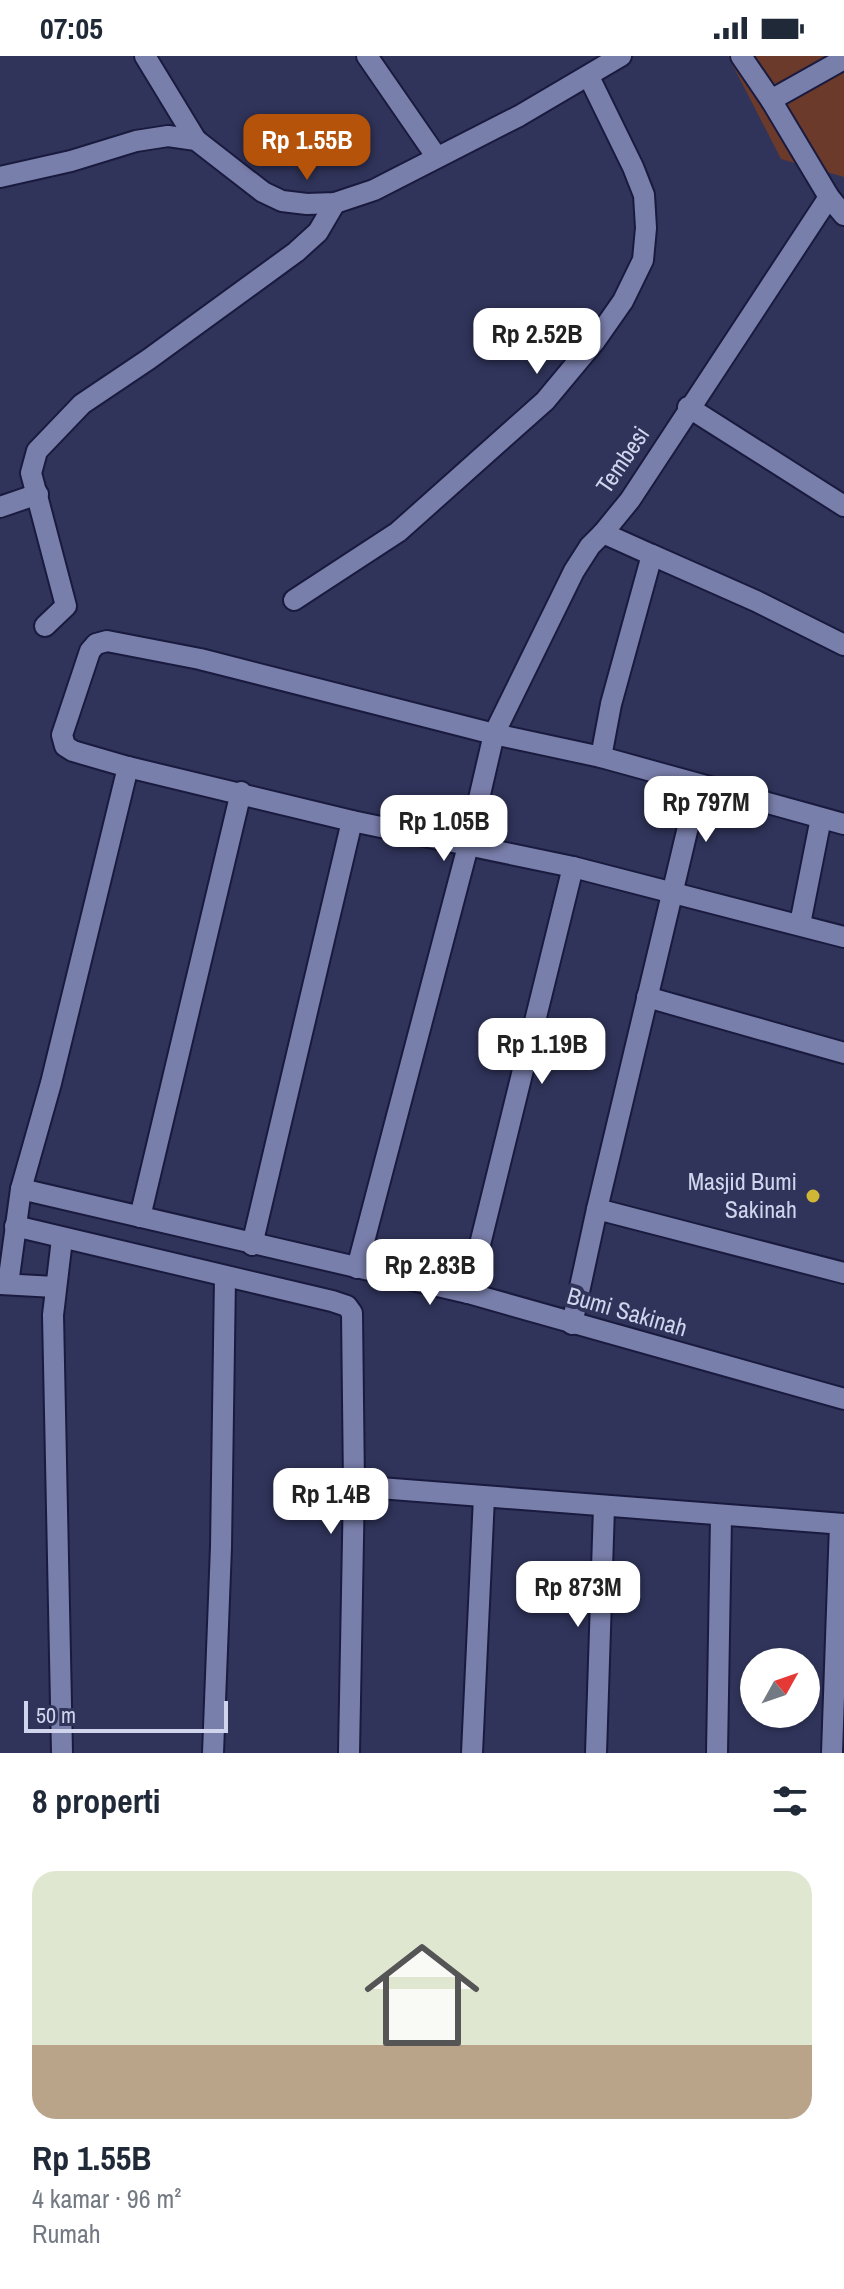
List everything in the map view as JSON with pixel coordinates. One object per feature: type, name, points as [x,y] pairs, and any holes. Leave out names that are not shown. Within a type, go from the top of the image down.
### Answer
[{"type":"street","points":[[145,56],[196,140],[263,192],[282,201],[307,204],[335,203],[374,190],[519,116],[621,56]]},
{"type":"street","points":[[367,56],[436,156]]},
{"type":"street","points":[[741,56],[829,197],[844,215]]},
{"type":"street","points":[[771,100],[844,59]]},
{"type":"street","points":[[294,600],[398,532],[545,401],[595,341],[623,301],[643,260],[646,228],[644,195],[589,77]]},
{"type":"street","points":[[0,177],[71,161],[136,141],[168,136],[196,140]]},
{"type":"street","name":"Tembesi","points":[[829,197],[688,407],[630,500],[603,533],[756,601],[844,645]]},
{"type":"street","points":[[45,626],[66,606],[31,473],[37,451],[82,404],[296,252],[318,232],[335,203]]},
{"type":"street","points":[[688,407],[844,506]]},
{"type":"street","points":[[0,507],[38,494]]},
{"type":"street","points":[[357,1268],[468,846],[494,734],[574,571],[590,546],[603,533]]},
{"type":"street","points":[[602,748],[652,555]]},
{"type":"street","points":[[844,824],[698,785],[602,748],[494,734],[200,659],[107,641],[96,644],[90,651],[62,738],[65,746],[73,751],[128,767],[352,821],[573,867],[844,937]]},
{"type":"street","points":[[55,1287],[4,1284],[21,1189],[51,1083],[128,767]]},
{"type":"street","points":[[572,1324],[698,785]]},
{"type":"street","points":[[140,1217],[241,792]]},
{"type":"street","points":[[800,924],[821,818]]},
{"type":"street","points":[[252,1245],[352,821]]},
{"type":"street","points":[[468,1293],[573,867]]},
{"type":"street","points":[[647,997],[844,1053]]},
{"type":"street","name":"Bumi Sakinah","points":[[21,1189],[468,1293],[844,1399]]},
{"type":"street","points":[[597,1209],[844,1273]]},
{"type":"street","points":[[15,1226],[332,1301],[352,1311],[354,1486],[349,1753]]},
{"type":"street","points":[[62,1239],[53,1315],[62,1753]]},
{"type":"street","points":[[213,1753],[221,1547],[225,1277]]},
{"type":"street","points":[[354,1486],[721,1517],[842,1524],[832,1753]]},
{"type":"street","points":[[472,1753],[484,1497]]},
{"type":"street","points":[[596,1753],[604,1507]]},
{"type":"street","points":[[717,1753],[721,1517]]},
{"type":"shaded area","points":[[728,56],[844,56],[844,177],[781,159]]},
{"type":"place","name":"Masjid Bumi Sakinah","points":[[813,1196]]}]
